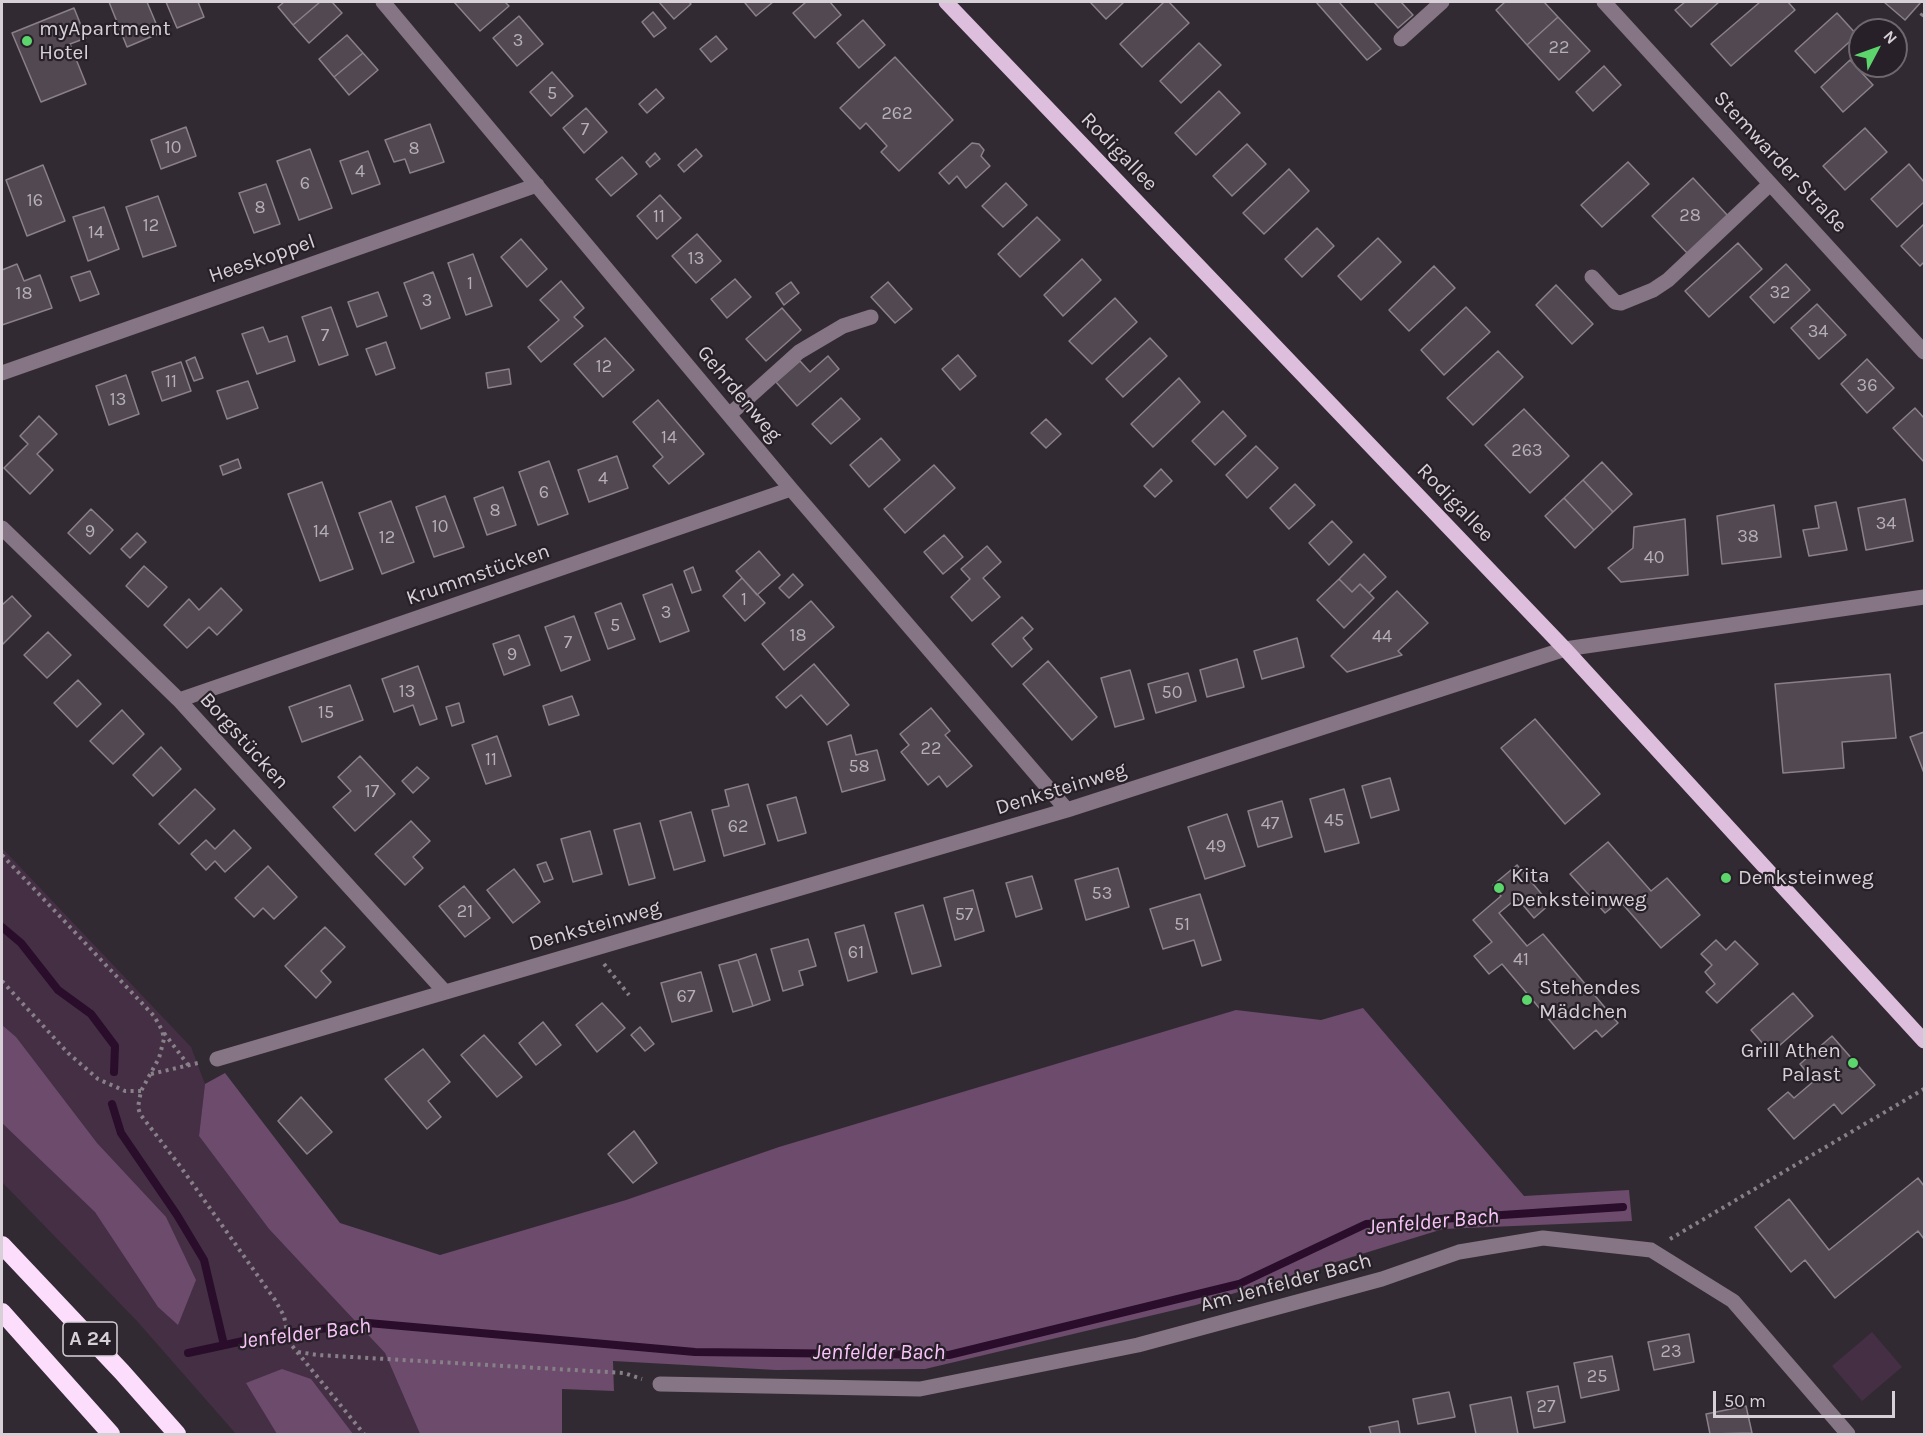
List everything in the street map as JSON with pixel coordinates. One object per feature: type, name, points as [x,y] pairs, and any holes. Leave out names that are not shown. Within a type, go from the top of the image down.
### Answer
[{"type":"highway","name":"A 24","points":[[2,1245],[177,1434]]},
{"type":"highway","name":"A 24","points":[[2,1312],[111,1434]]},
{"type":"main road","name":"Rodigallee","points":[[946,2],[1565,649],[1924,1041]]},
{"type":"street","name":"Gehrdenweg","points":[[383,2],[791,489],[1067,810]]},
{"type":"street","points":[[1401,39],[1442,2]]},
{"type":"street","name":"Stemwarder Straße","points":[[1604,2],[1924,352]]},
{"type":"street","points":[[1592,277],[1616,302],[1621,303],[1653,290],[1668,280],[1770,184]]},
{"type":"street","name":"Heeskoppel","points":[[2,373],[537,185]]},
{"type":"street","points":[[729,415],[799,352],[843,326],[871,316]]},
{"type":"street","name":"Krummstücken","points":[[179,700],[791,489]]},
{"type":"street","name":"Borgstücken","points":[[2,528],[179,700],[445,992]]},
{"type":"street","name":"Denksteinweg","points":[[217,1059],[1067,810],[1565,649],[1924,597]]},
{"type":"street","name":"Am Jenfelder Bach","points":[[660,1384],[920,1389],[1138,1345],[1382,1279],[1459,1252],[1544,1238],[1651,1250],[1733,1301],[1848,1434]]},
{"type":"path","points":[[1921,16],[1924,12]]},
{"type":"path","points":[[2,855],[154,1016],[189,1066]]},
{"type":"path","points":[[593,949],[629,994]]},
{"type":"path","points":[[2,981],[68,1053],[98,1079],[124,1091],[141,1091]]},
{"type":"path","points":[[162,1030],[165,1039],[163,1048],[141,1091],[138,1107],[140,1114],[180,1166],[284,1316],[289,1342],[364,1434]]},
{"type":"path","points":[[151,1074],[217,1059]]},
{"type":"path","points":[[1651,1250],[1924,1089]]},
{"type":"path","points":[[297,1352],[624,1373],[660,1384]]},
{"type":"shaded area","points":[[2,848],[191,1047],[205,1084],[199,1136],[269,1229],[385,1353],[420,1434],[236,1434],[137,1321],[2,1182]]},
{"type":"shaded area","points":[[1363,1008],[1524,1196],[1629,1190],[1632,1221],[1443,1229],[1196,1305],[925,1369],[776,1370],[613,1361],[614,1391],[562,1389],[562,1434],[420,1434],[385,1353],[269,1229],[199,1136],[205,1084],[225,1073],[340,1223],[440,1255],[626,1200],[779,1147],[1236,1010],[1321,1020]]},
{"type":"shaded area","points":[[2,1025],[16,1037],[97,1143],[166,1217],[196,1280],[178,1325],[158,1307],[95,1212],[2,1123]]},
{"type":"shaded area","points":[[1872,1332],[1902,1367],[1862,1401],[1832,1366]]},
{"type":"shaded area","points":[[282,1369],[311,1379],[353,1434],[277,1434],[246,1383]]},
{"type":"building","points":[[109,2],[147,2],[160,33],[127,47]]},
{"type":"building","points":[[166,2],[198,2],[204,17],[177,28]]},
{"type":"building","points":[[284,2],[320,2],[293,25],[278,7]]},
{"type":"building","points":[[320,2],[332,2],[342,13],[309,43],[293,25]]},
{"type":"building","points":[[454,2],[505,2],[509,6],[480,31]]},
{"type":"building","points":[[659,2],[689,2],[691,4],[674,19]]},
{"type":"building","points":[[773,2],[756,16],[745,3]]},
{"type":"building","points":[[806,2],[830,2],[841,15],[815,38],[793,13]]},
{"type":"building","points":[[1090,2],[1124,2],[1106,19]]},
{"type":"building","points":[[1164,2],[1169,2],[1189,23],[1142,67],[1120,44]]},
{"type":"building","points":[[1316,2],[1339,2],[1381,49],[1367,60]]},
{"type":"building","points":[[1374,2],[1401,2],[1413,15],[1398,28]]},
{"type":"building","points":[[1505,2],[1544,2],[1558,17],[1527,45],[1496,10]]},
{"type":"building","points":[[1685,2],[1719,2],[1691,27],[1675,10]]},
{"type":"building","points":[[1760,2],[1788,2],[1795,10],[1731,66],[1711,44]]},
{"type":"building","points":[[1884,2],[1921,2],[1907,18],[1903,18]]},
{"type":"building","points":[[74,8],[86,38],[70,44],[86,84],[41,102],[12,33]]},
{"type":"building","points":[[653,12],[666,28],[654,37],[642,22]]},
{"type":"building","points":[[1837,13],[1848,25],[1848,43],[1815,73],[1795,51]]},
{"type":"building","points":[[519,16],[543,44],[517,66],[493,38]]},
{"type":"building","points":[[1558,17],[1590,51],[1559,80],[1527,45]]},
{"type":"building","points":[[863,20],[885,45],[859,68],[837,43]]},
{"type":"building","points":[[347,35],[363,53],[334,77],[319,59]]},
{"type":"building","points":[[716,36],[727,49],[711,62],[700,49]]},
{"type":"building","points":[[1199,43],[1221,65],[1181,103],[1160,81]]},
{"type":"building","points":[[363,53],[378,70],[349,95],[334,77]]},
{"type":"building","points":[[895,57],[953,120],[899,171],[881,152],[887,146],[866,123],[860,129],[840,108]]},
{"type":"building","points":[[1848,62],[1848,78],[1867,78],[1873,85],[1843,112],[1821,87]]},
{"type":"building","points":[[1604,66],[1621,85],[1593,111],[1576,92]]},
{"type":"building","points":[[552,72],[573,96],[551,116],[530,92]]},
{"type":"building","points":[[656,89],[664,98],[647,113],[639,104]]},
{"type":"building","points":[[1219,91],[1240,113],[1196,155],[1175,133]]},
{"type":"building","points":[[586,108],[607,132],[584,153],[563,128]]},
{"type":"building","points":[[430,124],[444,162],[410,173],[405,159],[394,162],[385,140]]},
{"type":"building","points":[[186,127],[196,156],[161,169],[151,140]]},
{"type":"building","points":[[1865,128],[1887,152],[1845,190],[1823,166]]},
{"type":"building","points":[[972,143],[979,144],[984,150],[981,156],[990,166],[966,188],[957,176],[949,184],[939,173]]},
{"type":"building","points":[[1247,144],[1266,164],[1232,196],[1213,176]]},
{"type":"building","points":[[310,149],[332,208],[299,220],[277,161]]},
{"type":"building","points":[[696,149],[702,156],[684,172],[678,165]]},
{"type":"building","points":[[368,151],[380,184],[352,194],[340,161]]},
{"type":"building","points":[[655,153],[660,159],[650,167],[646,162]]},
{"type":"building","points":[[622,157],[637,174],[611,196],[596,179]]},
{"type":"building","points":[[1628,162],[1649,184],[1602,227],[1581,205]]},
{"type":"building","points":[[1909,164],[1924,182],[1924,202],[1897,227],[1871,199]]},
{"type":"building","points":[[43,165],[65,221],[27,236],[6,180]]},
{"type":"building","points":[[1289,169],[1309,191],[1264,234],[1243,213]]},
{"type":"building","points":[[1693,178],[1729,217],[1688,254],[1652,216]]},
{"type":"building","points":[[1006,183],[1027,205],[1003,227],[982,206]]},
{"type":"building","points":[[266,184],[280,224],[254,233],[239,193]]},
{"type":"building","points":[[660,195],[681,218],[657,239],[637,216]]},
{"type":"building","points":[[158,196],[176,246],[143,257],[126,207]]},
{"type":"building","points":[[104,207],[119,249],[88,261],[73,217]]},
{"type":"building","points":[[1037,217],[1060,240],[1020,277],[998,254]]},
{"type":"building","points":[[1924,224],[1924,262],[1920,266],[1901,246]]},
{"type":"building","points":[[1317,228],[1334,246],[1302,277],[1285,259]]},
{"type":"building","points":[[697,234],[721,261],[696,283],[672,256]]},
{"type":"building","points":[[1378,238],[1401,262],[1361,300],[1338,276]]},
{"type":"building","points":[[521,239],[547,269],[527,287],[501,257]]},
{"type":"building","points":[[1738,243],[1762,269],[1709,317],[1685,291]]},
{"type":"building","points":[[473,254],[492,306],[466,315],[448,263]]},
{"type":"building","points":[[1082,259],[1101,280],[1063,316],[1044,295]]},
{"type":"building","points":[[17,264],[24,281],[40,275],[52,308],[2,325],[2,270]]},
{"type":"building","points":[[1786,264],[1810,290],[1774,323],[1750,297]]},
{"type":"building","points":[[1434,266],[1455,288],[1409,331],[1389,310]]},
{"type":"building","points":[[90,271],[99,294],[80,301],[71,277]]},
{"type":"building","points":[[433,272],[450,318],[421,329],[404,283]]},
{"type":"building","points":[[735,279],[751,297],[727,318],[711,299]]},
{"type":"building","points":[[561,281],[584,308],[574,317],[583,326],[541,362],[528,347],[559,320],[540,300]]},
{"type":"building","points":[[791,282],[799,293],[784,305],[776,293]]},
{"type":"building","points":[[888,282],[912,309],[895,323],[871,297]]},
{"type":"building","points":[[1556,285],[1593,324],[1572,344],[1536,305]]},
{"type":"building","points":[[378,292],[387,316],[357,327],[348,302]]},
{"type":"building","points":[[1115,298],[1137,322],[1092,364],[1069,341]]},
{"type":"building","points":[[1817,304],[1846,335],[1819,359],[1791,328]]},
{"type":"building","points":[[331,307],[348,355],[319,365],[302,317]]},
{"type":"building","points":[[1466,307],[1490,332],[1444,375],[1421,350]]},
{"type":"building","points":[[782,308],[801,330],[766,361],[746,339]]},
{"type":"building","points":[[263,327],[269,342],[287,336],[295,361],[257,374],[242,334]]},
{"type":"building","points":[[605,338],[634,370],[603,397],[574,364]]},
{"type":"building","points":[[1150,338],[1167,356],[1123,397],[1106,379]]},
{"type":"building","points":[[386,342],[395,368],[376,375],[366,349]]},
{"type":"building","points":[[1498,351],[1523,377],[1473,425],[1447,398]]},
{"type":"building","points":[[958,355],[976,376],[960,390],[942,369]]},
{"type":"building","points":[[828,356],[839,369],[797,406],[776,382],[800,361],[810,372]]},
{"type":"building","points":[[195,357],[203,378],[194,381],[186,361]]},
{"type":"building","points":[[1867,359],[1894,388],[1867,413],[1841,384]]},
{"type":"building","points":[[181,362],[191,391],[162,401],[152,372]]},
{"type":"building","points":[[509,369],[511,384],[488,388],[486,373]]},
{"type":"building","points":[[126,375],[139,414],[109,425],[96,386]]},
{"type":"building","points":[[1179,378],[1200,402],[1153,447],[1131,424]]},
{"type":"building","points":[[248,381],[258,408],[227,419],[217,391]]},
{"type":"building","points":[[841,398],[860,419],[831,444],[812,424]]},
{"type":"building","points":[[658,400],[704,454],[669,484],[653,466],[663,457],[633,422]]},
{"type":"building","points":[[1915,408],[1924,418],[1924,462],[1893,428]]},
{"type":"building","points":[[1524,409],[1569,456],[1530,493],[1485,445]]},
{"type":"building","points":[[1223,411],[1246,436],[1215,465],[1192,441]]},
{"type":"building","points":[[39,416],[57,434],[37,454],[53,470],[30,494],[4,468],[28,444],[20,436]]},
{"type":"building","points":[[1046,419],[1061,434],[1046,448],[1031,433]]},
{"type":"building","points":[[881,438],[900,460],[869,487],[850,465]]},
{"type":"building","points":[[1256,446],[1278,468],[1247,498],[1226,475]]},
{"type":"building","points":[[617,456],[628,488],[589,502],[578,470]]},
{"type":"building","points":[[238,459],[241,468],[223,475],[220,466]]},
{"type":"building","points":[[549,461],[568,514],[538,525],[519,472]]},
{"type":"building","points":[[1602,462],[1632,494],[1613,512],[1583,480]]},
{"type":"building","points":[[934,465],[955,488],[905,533],[884,509]]},
{"type":"building","points":[[1161,469],[1172,481],[1155,497],[1144,486]]},
{"type":"building","points":[[1583,480],[1613,512],[1594,530],[1564,498]]},
{"type":"building","points":[[322,482],[353,569],[320,581],[288,494]]},
{"type":"building","points":[[1295,484],[1315,505],[1289,529],[1270,508]]},
{"type":"building","points":[[503,487],[516,525],[487,535],[474,498]]},
{"type":"building","points":[[445,496],[464,547],[434,557],[416,507]]},
{"type":"building","points":[[1564,498],[1594,530],[1575,548],[1545,516]]},
{"type":"building","points":[[1905,499],[1913,541],[1866,550],[1858,508]]},
{"type":"building","points":[[391,501],[414,562],[382,574],[359,513]]},
{"type":"building","points":[[1836,502],[1847,550],[1809,556],[1803,530],[1819,528],[1815,506]]},
{"type":"building","points":[[1774,505],[1781,557],[1722,564],[1717,516]]},
{"type":"building","points":[[91,509],[113,530],[90,554],[68,533]]},
{"type":"building","points":[[1685,519],[1688,575],[1621,582],[1608,568],[1633,548],[1634,527]]},
{"type":"building","points":[[1332,521],[1352,542],[1329,565],[1309,543]]},
{"type":"building","points":[[137,533],[146,542],[130,558],[121,549]]},
{"type":"building","points":[[944,535],[963,557],[943,574],[924,552]]},
{"type":"building","points":[[987,546],[1001,562],[983,578],[1000,597],[972,621],[951,597],[970,579],[961,569]]},
{"type":"building","points":[[759,551],[780,575],[757,595],[736,571]]},
{"type":"building","points":[[1364,554],[1386,577],[1369,593],[1360,584],[1352,592],[1339,579]]},
{"type":"building","points":[[144,566],[167,587],[148,607],[126,586]]},
{"type":"building","points":[[693,567],[701,590],[692,593],[684,571]]},
{"type":"building","points":[[793,574],[803,585],[789,598],[779,588]]},
{"type":"building","points":[[742,578],[765,603],[745,621],[723,596]]},
{"type":"building","points":[[1339,579],[1352,592],[1360,584],[1374,598],[1344,628],[1317,600]]},
{"type":"building","points":[[672,584],[689,631],[660,642],[643,595]]},
{"type":"building","points":[[221,588],[242,610],[217,635],[209,627],[187,648],[164,625],[189,599],[199,610]]},
{"type":"building","points":[[1397,591],[1428,623],[1398,651],[1402,655],[1347,672],[1331,656]]},
{"type":"building","points":[[12,596],[31,616],[2,645],[2,605]]},
{"type":"building","points":[[811,601],[834,627],[784,670],[762,644]]},
{"type":"building","points":[[621,603],[635,639],[608,649],[595,613]]},
{"type":"building","points":[[574,616],[590,660],[561,671],[545,627]]},
{"type":"building","points":[[1022,617],[1033,629],[1023,638],[1032,649],[1012,667],[992,644]]},
{"type":"building","points":[[48,632],[71,655],[47,678],[24,655]]},
{"type":"building","points":[[519,635],[530,665],[504,675],[493,644]]},
{"type":"building","points":[[1297,638],[1304,667],[1262,679],[1254,651]]},
{"type":"building","points":[[1237,659],[1244,687],[1207,697],[1200,670]]},
{"type":"building","points":[[1048,661],[1097,717],[1072,740],[1023,684]]},
{"type":"building","points":[[814,664],[849,705],[827,725],[801,695],[786,708],[776,697]]},
{"type":"building","points":[[418,666],[437,719],[420,725],[413,705],[394,712],[382,679]]},
{"type":"building","points":[[1130,670],[1144,719],[1115,727],[1101,678]]},
{"type":"building","points":[[1188,673],[1196,701],[1156,713],[1148,684]]},
{"type":"building","points":[[1890,674],[1896,738],[1842,742],[1844,768],[1783,773],[1775,684]]},
{"type":"building","points":[[78,680],[101,704],[77,727],[54,703]]},
{"type":"building","points":[[350,685],[363,720],[302,742],[289,707]]},
{"type":"building","points":[[572,696],[579,715],[549,725],[543,706]]},
{"type":"building","points":[[459,703],[464,722],[452,726],[446,707]]},
{"type":"building","points":[[931,708],[950,731],[945,735],[972,766],[947,787],[939,776],[928,785],[901,752],[909,745],[900,734]]},
{"type":"building","points":[[122,710],[144,734],[113,764],[90,741]]},
{"type":"building","points":[[1535,719],[1600,794],[1565,824],[1501,748]]},
{"type":"building","points":[[1924,732],[1924,773],[1910,737]]},
{"type":"building","points":[[851,735],[856,755],[877,750],[885,780],[842,792],[828,742]]},
{"type":"building","points":[[497,736],[511,776],[486,784],[472,745]]},
{"type":"building","points":[[161,747],[181,769],[153,796],[133,775]]},
{"type":"building","points":[[360,756],[395,794],[355,831],[333,807],[351,791],[338,777]]},
{"type":"building","points":[[417,767],[429,778],[413,793],[402,781]]},
{"type":"building","points":[[1390,778],[1399,810],[1371,818],[1362,786]]},
{"type":"building","points":[[748,784],[765,844],[724,856],[712,810],[729,806],[725,790]]},
{"type":"building","points":[[195,789],[215,809],[179,844],[159,824]]},
{"type":"building","points":[[1344,789],[1359,843],[1325,852],[1310,799]]},
{"type":"building","points":[[796,797],[806,833],[778,841],[767,805]]},
{"type":"building","points":[[1282,801],[1292,837],[1258,847],[1248,811]]},
{"type":"building","points":[[691,812],[705,861],[674,870],[660,821]]},
{"type":"building","points":[[1227,814],[1245,866],[1205,879],[1188,827]]},
{"type":"building","points":[[411,821],[430,841],[413,857],[423,868],[405,885],[375,854]]},
{"type":"building","points":[[640,823],[655,878],[629,885],[614,830]]},
{"type":"building","points":[[234,830],[251,848],[225,872],[215,861],[206,870],[191,854],[206,840],[215,849]]},
{"type":"building","points":[[590,831],[602,874],[573,882],[561,839]]},
{"type":"building","points":[[1608,842],[1651,891],[1667,878],[1700,915],[1661,948],[1620,901],[1605,913],[1570,874]]},
{"type":"building","points":[[546,862],[553,879],[544,882],[537,865]]},
{"type":"building","points":[[1517,865],[1550,904],[1534,918],[1517,898],[1499,913],[1527,946],[1543,934],[1618,1023],[1602,1037],[1596,1030],[1574,1049],[1502,964],[1489,974],[1474,956],[1492,942],[1473,920],[1501,896],[1493,885]]},
{"type":"building","points":[[268,866],[297,897],[274,919],[263,908],[254,917],[235,898]]},
{"type":"building","points":[[1118,868],[1129,907],[1086,920],[1075,880]]},
{"type":"building","points":[[514,869],[540,902],[513,923],[487,890]]},
{"type":"building","points":[[1032,876],[1042,909],[1016,917],[1006,883]]},
{"type":"building","points":[[464,886],[490,918],[465,937],[439,906]]},
{"type":"building","points":[[973,890],[984,931],[955,940],[944,898]]},
{"type":"building","points":[[1200,894],[1221,960],[1202,966],[1194,940],[1163,949],[1150,909]]},
{"type":"building","points":[[923,905],[941,966],[912,974],[895,913]]},
{"type":"building","points":[[864,925],[877,972],[848,981],[835,933]]},
{"type":"building","points":[[325,927],[345,947],[321,971],[331,982],[316,998],[285,966]]},
{"type":"building","points":[[808,939],[816,966],[799,971],[803,985],[783,991],[771,949]]},
{"type":"building","points":[[1716,940],[1726,950],[1735,941],[1758,964],[1717,1003],[1706,992],[1715,984],[1705,972],[1712,965],[1701,954]]},
{"type":"building","points":[[756,954],[770,1000],[753,1006],[738,960]]},
{"type":"building","points":[[738,960],[753,1006],[733,1012],[719,965]]},
{"type":"building","points":[[701,972],[712,1011],[672,1022],[661,983]]},
{"type":"building","points":[[1793,993],[1813,1016],[1771,1053],[1751,1030]]},
{"type":"building","points":[[602,1003],[625,1028],[597,1052],[576,1025]]},
{"type":"building","points":[[543,1022],[561,1045],[536,1065],[519,1043]]},
{"type":"building","points":[[640,1027],[654,1044],[645,1051],[631,1035]]},
{"type":"building","points":[[484,1035],[522,1077],[497,1097],[461,1055]]},
{"type":"building","points":[[1832,1036],[1875,1085],[1842,1114],[1834,1104],[1794,1139],[1768,1109],[1788,1092],[1794,1098],[1814,1081],[1800,1064]]},
{"type":"building","points":[[423,1049],[450,1082],[428,1101],[441,1117],[427,1129],[385,1079]]},
{"type":"building","points":[[301,1097],[332,1132],[307,1154],[278,1121]]},
{"type":"building","points":[[634,1131],[657,1163],[633,1183],[608,1154]]},
{"type":"building","points":[[1918,1178],[1924,1186],[1924,1239],[1918,1231],[1835,1298],[1805,1260],[1791,1272],[1755,1227],[1789,1199],[1829,1250]]},
{"type":"building","points":[[1689,1334],[1694,1362],[1654,1370],[1648,1342]]},
{"type":"building","points":[[1612,1356],[1619,1390],[1581,1398],[1574,1363]]},
{"type":"building","points":[[1558,1386],[1565,1422],[1534,1428],[1527,1392]]},
{"type":"building","points":[[1449,1392],[1455,1417],[1418,1424],[1413,1399]]},
{"type":"building","points":[[1511,1397],[1518,1434],[1476,1434],[1470,1405]]},
{"type":"building","points":[[1746,1406],[1752,1433],[1710,1434],[1706,1414]]},
{"type":"building","points":[[1398,1421],[1400,1434],[1371,1434],[1369,1427]]},
{"type":"waterway","points":[[2,927],[21,943],[58,990],[91,1014],[115,1046],[114,1072]]},
{"type":"waterway","points":[[112,1104],[121,1133],[177,1215],[204,1260],[224,1345]]},
{"type":"waterway","name":"Jenfelder Bach","points":[[188,1353],[271,1335],[368,1323],[695,1352],[949,1355],[1239,1284],[1366,1224],[1623,1207]]},
{"type":"place","name":"myApartment Hotel","points":[[27,41]]},
{"type":"place","name":"Denksteinweg","points":[[1726,878]]},
{"type":"place","name":"Kita Denksteinweg","points":[[1499,888]]},
{"type":"place","name":"Stehendes Mädchen","points":[[1527,1000]]},
{"type":"place","name":"Grill Athen Palast","points":[[1853,1063]]}]
